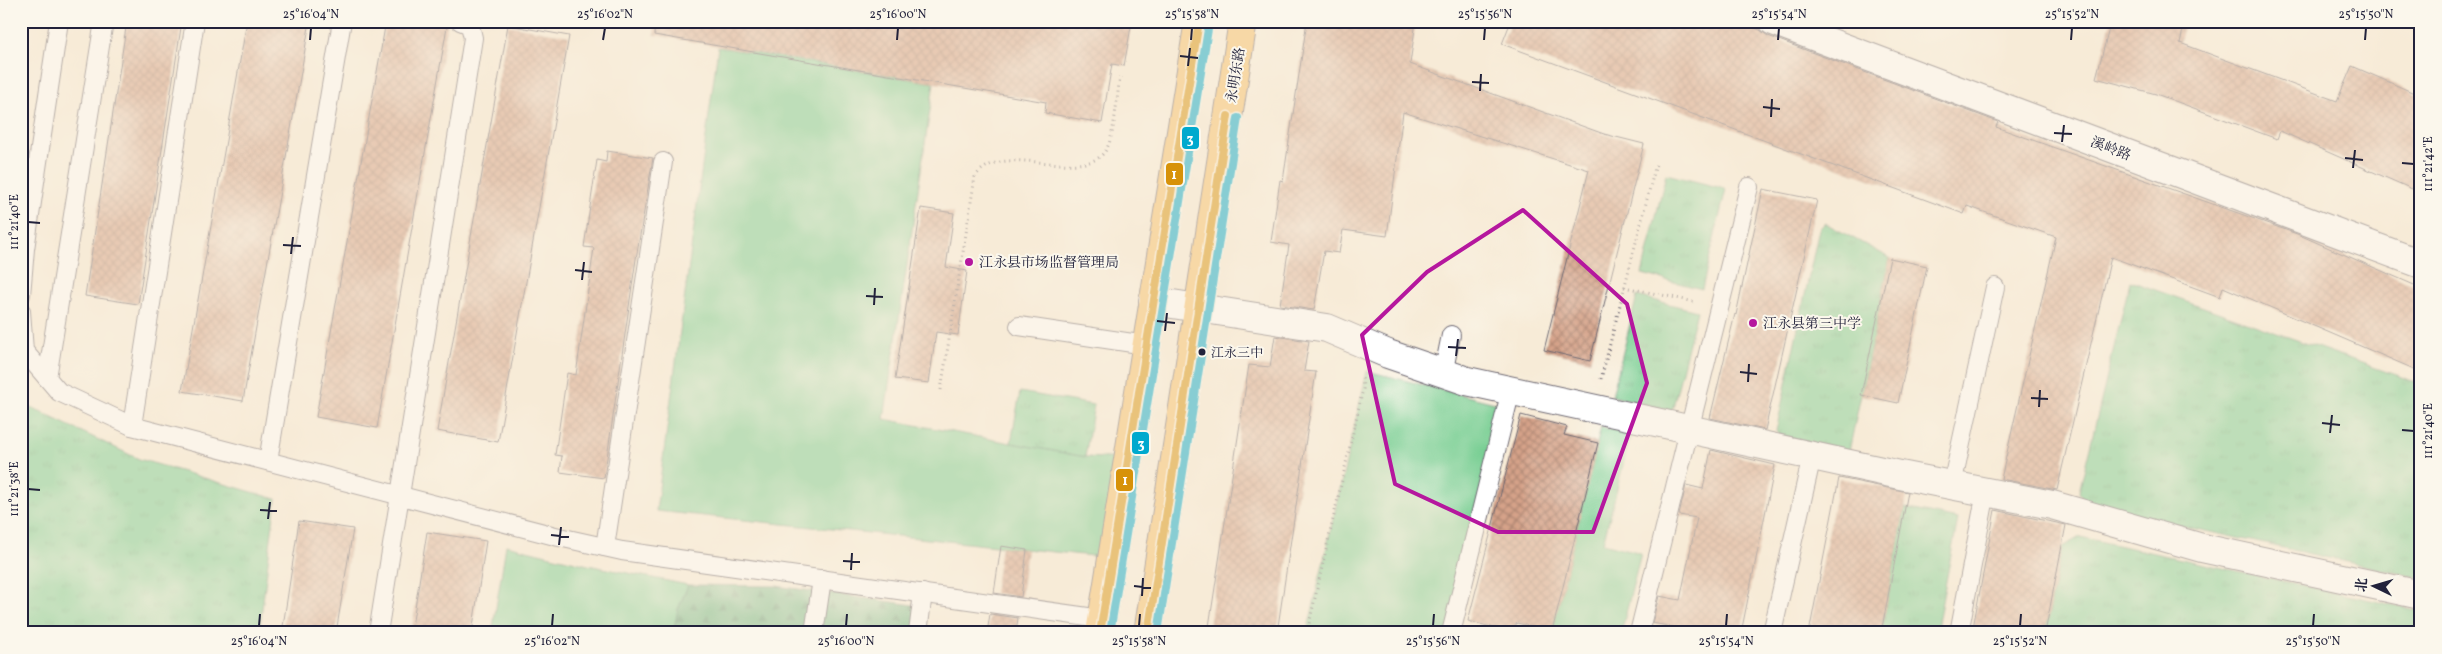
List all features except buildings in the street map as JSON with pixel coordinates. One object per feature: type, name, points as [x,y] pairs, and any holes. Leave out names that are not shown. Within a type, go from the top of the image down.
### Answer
[{"type":"main road","points":[[1101,626],[1199,21]]},
{"type":"main road","name":"永明东路","points":[[1148,633],[1243,21]]},
{"type":"street","name":"溪岭路","points":[[1773,21],[2421,264]]},
{"type":"street","points":[[1154,301],[1327,328],[1443,374],[1812,456],[2052,505],[2202,548],[2421,595]]},
{"type":"lane","points":[[21,295],[25,249],[58,21]]},
{"type":"lane","points":[[47,378],[104,21]]},
{"type":"lane","points":[[132,426],[195,21]]},
{"type":"lane","points":[[268,461],[342,21]]},
{"type":"lane","points":[[378,633],[473,38],[470,25],[460,21]]},
{"type":"lane","points":[[605,547],[663,162]]},
{"type":"lane","points":[[1640,633],[1688,429],[1749,187]]},
{"type":"lane","points":[[1952,485],[1995,287]]},
{"type":"lane","points":[[21,311],[24,351],[59,392],[132,426],[605,547],[924,593],[1101,626]]},
{"type":"lane","points":[[1019,326],[1146,345]]},
{"type":"lane","points":[[1443,374],[1451,335]]},
{"type":"lane","points":[[1451,633],[1511,390]]},
{"type":"lane","points":[[1772,633],[1812,456]]},
{"type":"lane","points":[[1959,633],[1986,492]]},
{"type":"lane","points":[[814,633],[822,579]]},
{"type":"lane","points":[[918,633],[924,593]]},
{"type":"path","points":[[941,390],[975,177],[986,166],[1008,161],[1082,163],[1099,159],[1108,146],[1120,77]]},
{"type":"path","points":[[1593,408],[1656,164]]},
{"type":"path","points":[[1624,287],[1719,308]]},
{"type":"path","points":[[1307,633],[1363,389],[1359,342]]},
{"type":"highlighted area","points":[[1523,210],[1627,304],[1647,383],[1593,532],[1498,532],[1395,484],[1362,335],[1427,272]]},
{"type":"green space","points":[[718,47],[934,83],[884,419],[1085,457],[1128,459],[1112,558],[656,511]]},
{"type":"green space","points":[[1666,174],[1726,189],[1702,289],[1642,274]]},
{"type":"green space","points":[[1825,223],[1890,258],[1848,456],[1781,440],[1776,431],[1819,229]]},
{"type":"green space","points":[[2130,281],[2421,384],[2421,578],[2086,505],[2079,492]]},
{"type":"green space","points":[[1637,296],[1697,311],[1672,411],[1612,396]]},
{"type":"green space","points":[[1367,371],[1507,406],[1451,633],[1307,633]]},
{"type":"green space","points":[[1020,392],[1094,405],[1085,457],[1011,443]]},
{"type":"green space","points":[[21,403],[139,459],[276,499],[259,633],[21,633]]},
{"type":"green space","points":[[1601,427],[1631,434],[1603,543],[1641,553],[1621,633],[1552,632]]},
{"type":"green space","points":[[1905,508],[1958,519],[1936,633],[1881,633]]},
{"type":"green space","points":[[2080,537],[2421,611],[2421,633],[2045,633],[2062,547]]},
{"type":"green space","points":[[506,545],[588,565],[688,585],[678,609],[673,633],[492,633]]},
{"type":"green space","points":[[688,585],[776,586],[921,606],[918,633],[673,633],[678,609]]},
{"type":"transit line","name":"1","points":[[1100,633],[1199,21]]},
{"type":"transit line","name":"3","points":[[1110,633],[1209,23]]},
{"type":"transit line","name":"1","points":[[1148,633],[1228,116]]},
{"type":"transit line","name":"3","points":[[1158,633],[1238,118]]},
{"type":"place","name":"江永县市场监督管理局","points":[[969,262]]},
{"type":"place","name":"江永县第三中学","points":[[1753,323]]},
{"type":"place","name":"江永三中","points":[[1202,352]]}]
